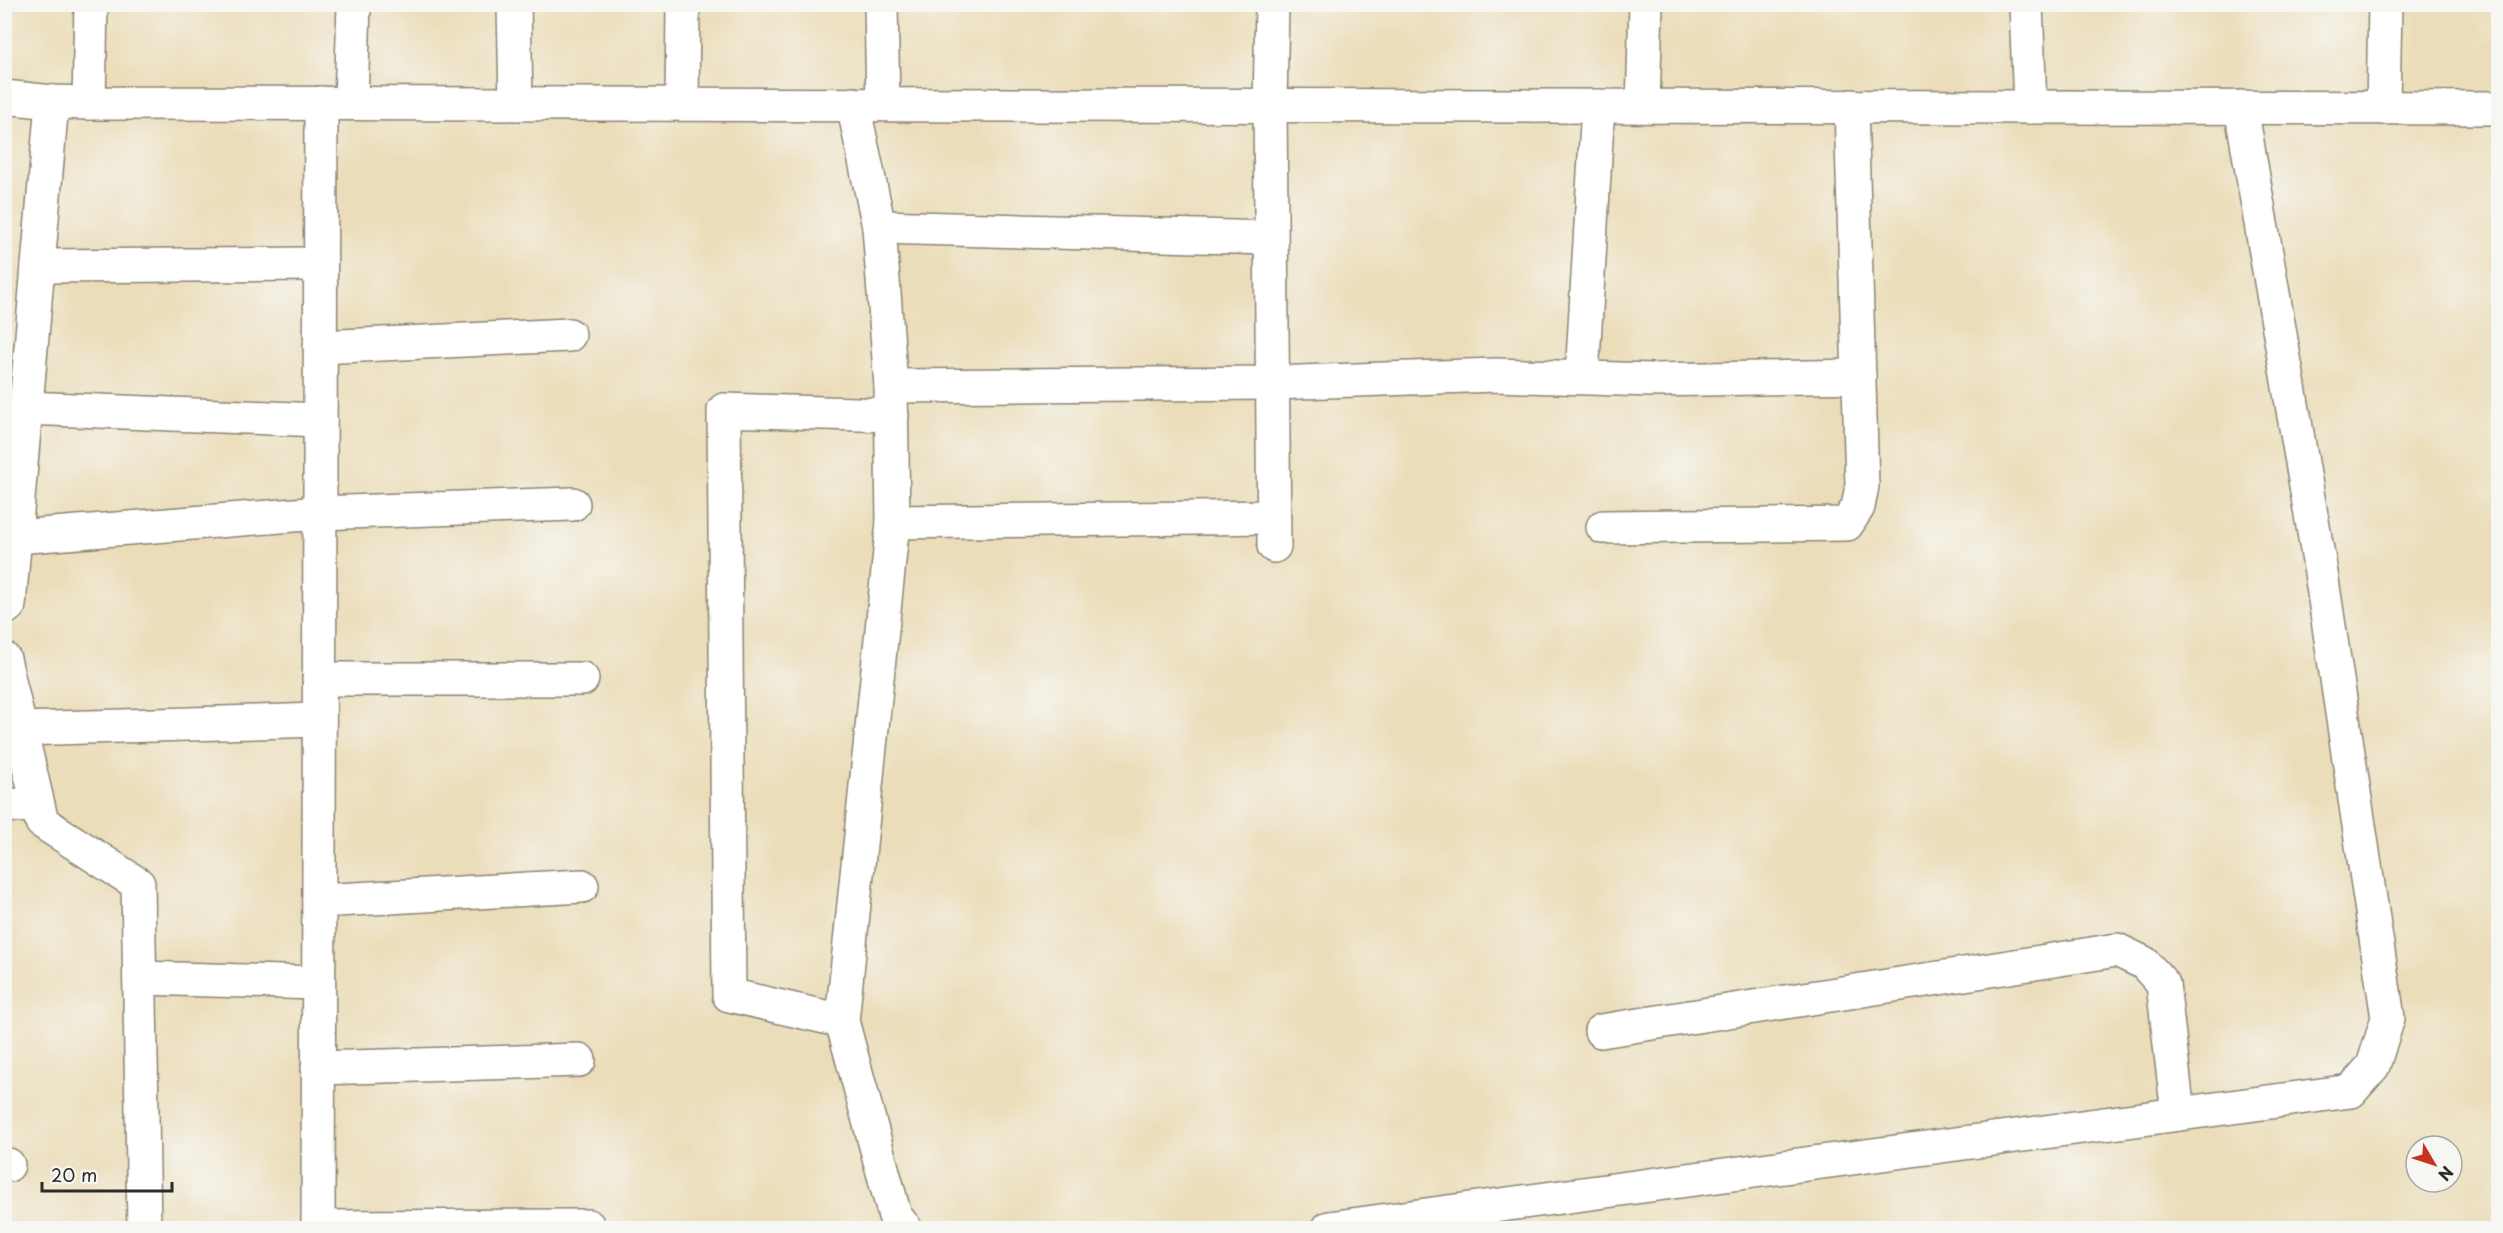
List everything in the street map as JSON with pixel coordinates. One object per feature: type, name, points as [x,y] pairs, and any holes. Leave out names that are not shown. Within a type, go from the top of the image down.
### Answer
[{"type":"street","points":[[89,103],[91,4]]},
{"type":"street","points":[[354,4],[336,103],[320,264],[318,1228],[588,1226]]},
{"type":"street","points":[[514,4],[516,104]]},
{"type":"street","points":[[682,104],[683,4]]},
{"type":"street","points":[[882,4],[868,104],[892,400],[893,522],[842,1021],[895,1215],[905,1228]]},
{"type":"street","points":[[893,522],[1274,532],[1270,238],[1272,4]]},
{"type":"street","points":[[1643,106],[1646,4]]},
{"type":"street","points":[[2026,4],[2030,107]]},
{"type":"street","points":[[2383,108],[2385,4]]},
{"type":"street","points":[[4,98],[89,103],[2499,108]]},
{"type":"street","points":[[4,609],[9,605],[52,102]]},
{"type":"street","points":[[1582,377],[1598,105]]},
{"type":"street","points":[[1603,527],[1847,524],[1858,507],[1862,486],[1851,106]]},
{"type":"street","points":[[1329,1228],[2351,1090],[2373,1066],[2388,1018],[2321,573],[2241,107]]},
{"type":"street","points":[[879,227],[1270,238]]},
{"type":"street","points":[[38,266],[320,264]]},
{"type":"street","points":[[320,347],[569,334]]},
{"type":"street","points":[[842,1021],[729,995],[724,410],[892,400],[1495,375],[1652,380],[1859,376]]},
{"type":"street","points":[[26,408],[320,420]]},
{"type":"street","points":[[15,537],[319,513],[573,504]]},
{"type":"street","points":[[4,659],[42,822],[138,884],[144,1228]]},
{"type":"street","points":[[319,679],[582,679]]},
{"type":"street","points":[[21,729],[319,720]]},
{"type":"street","points":[[4,805],[38,806]]},
{"type":"street","points":[[319,901],[582,886]]},
{"type":"street","points":[[1601,1032],[2117,950],[2144,963],[2163,984],[2178,1114]]},
{"type":"street","points":[[140,978],[318,983]]},
{"type":"street","points":[[318,1068],[579,1060]]}]
